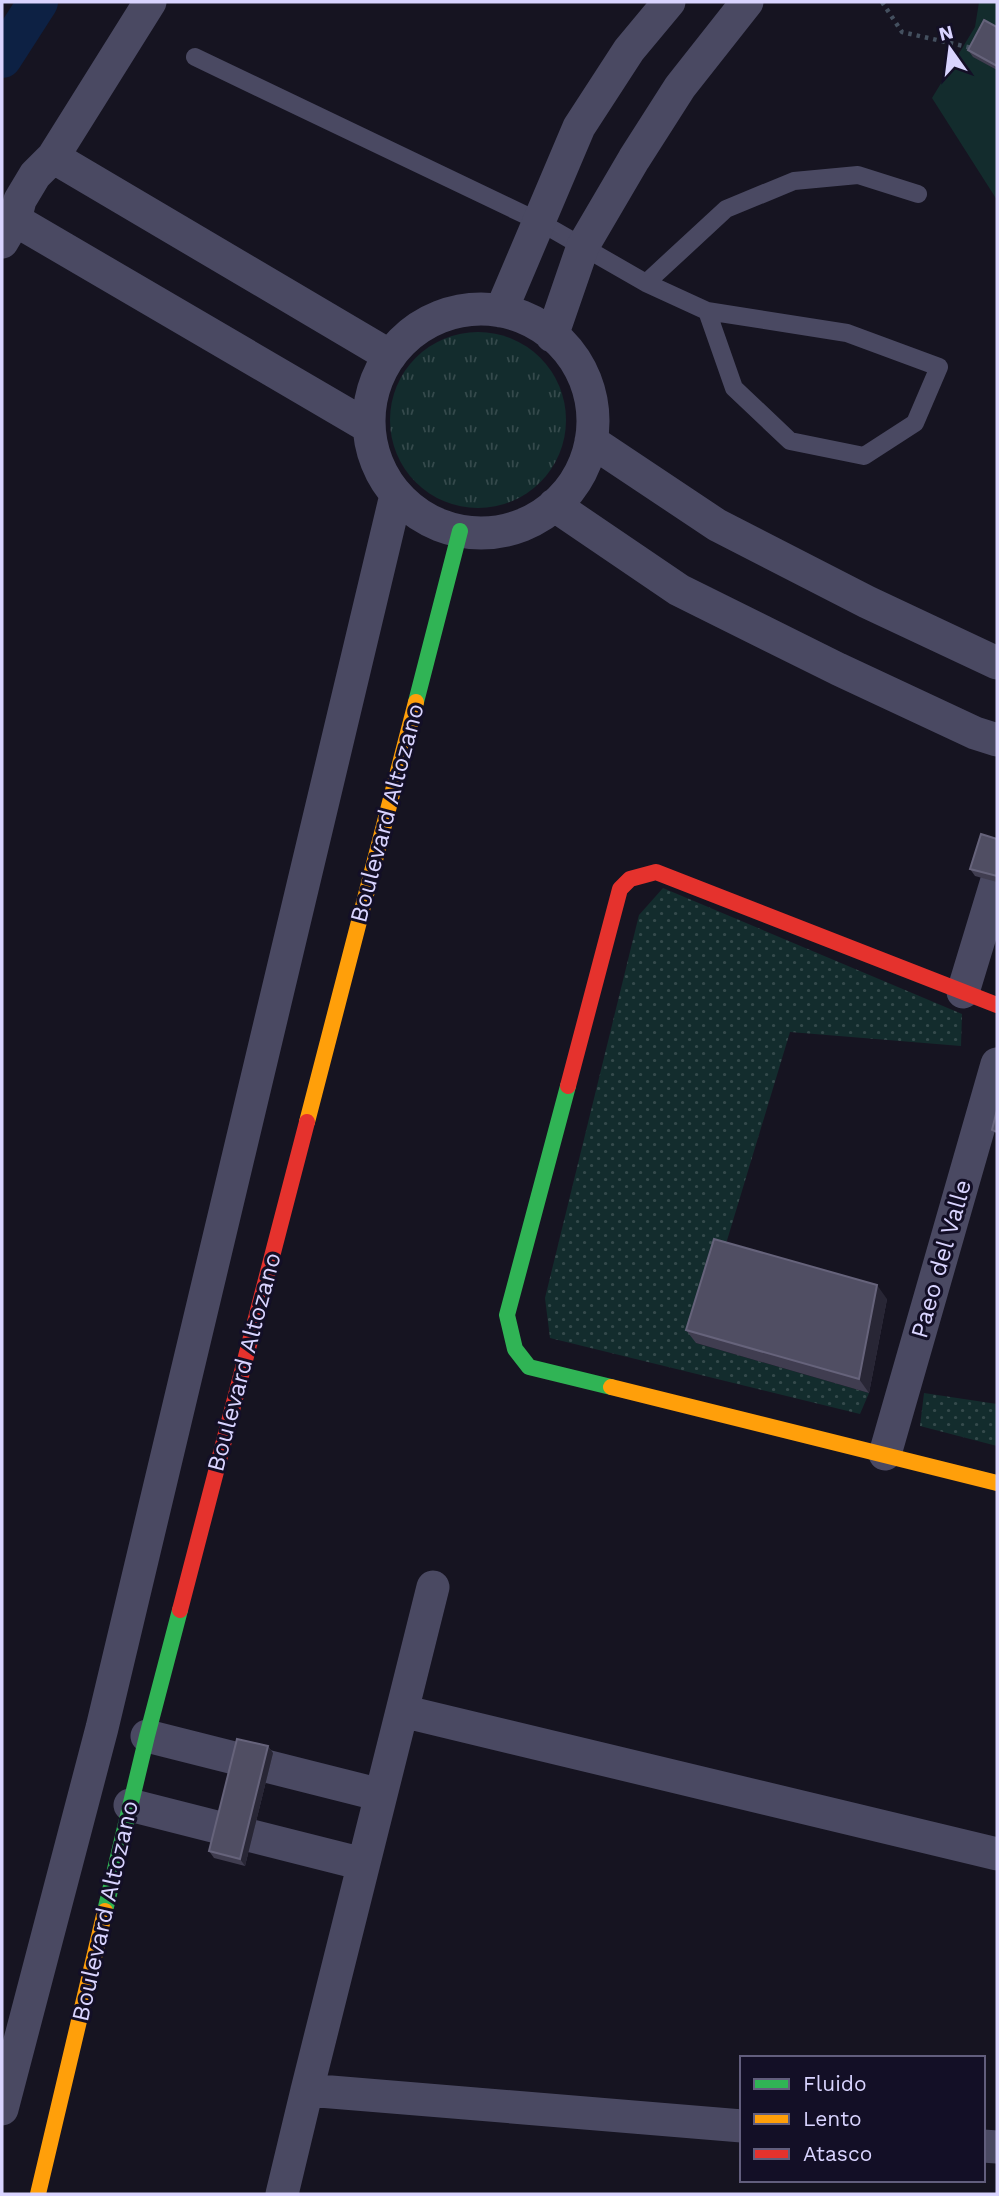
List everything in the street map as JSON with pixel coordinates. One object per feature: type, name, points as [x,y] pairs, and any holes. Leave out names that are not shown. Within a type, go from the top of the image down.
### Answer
[{"type":"street","points":[[150,2],[52,157],[35,176],[20,200],[8,231],[369,427]]},
{"type":"street","points":[[501,311],[579,127],[629,50],[668,2]]},
{"type":"street","points":[[552,336],[583,246],[680,87],[747,2]]},
{"type":"street","points":[[52,157],[390,356]]},
{"type":"street","points":[[501,311],[525,318],[552,336],[565,347],[580,368],[589,391],[593,416],[591,441],[584,465],[567,492],[534,519],[485,533],[460,531],[437,524],[415,512],[396,495],[382,474],[373,451],[369,427],[370,401],[378,377],[390,356],[407,337],[427,323],[451,313],[501,311]]},
{"type":"street","points":[[591,441],[717,525],[867,603],[997,663]]},
{"type":"street","name":"Boulevard Altozano","points":[[2,2109],[105,1714],[396,495]]},
{"type":"street","points":[[554,505],[679,590],[838,669],[975,733],[997,740]]},
{"type":"street","name":"Boulevard Altozano","points":[[38,2194],[147,1736],[460,531]]},
{"type":"street","points":[[997,1005],[656,872],[630,879],[620,889],[507,1315],[515,1349],[528,1367],[997,1483]]},
{"type":"street","points":[[963,992],[997,880]]},
{"type":"street","name":"Paeo del Valle","points":[[885,1454],[997,1064]]},
{"type":"street","points":[[282,2194],[433,1587]]},
{"type":"street","points":[[402,1711],[997,1854]]},
{"type":"street","points":[[147,1736],[381,1795]]},
{"type":"street","points":[[131,1805],[363,1864]]},
{"type":"street","points":[[307,2090],[740,2126]]},
{"type":"lane","points":[[195,57],[538,221],[646,283],[707,311],[847,333],[939,367],[915,422],[864,456],[790,441],[734,388],[707,311]]},
{"type":"lane","points":[[646,283],[726,209],[794,181],[858,175],[918,194]]},
{"type":"path","points":[[882,2],[902,32],[972,48]]},
{"type":"green space","points":[[979,2],[997,2],[997,200],[932,98],[975,27]]},
{"type":"green space","points":[[478,332],[512,339],[540,358],[559,386],[566,420],[559,454],[540,482],[512,501],[478,508],[444,501],[416,482],[397,454],[390,420],[397,386],[416,358],[444,339]]},
{"type":"green space","points":[[663,888],[962,1014],[961,1046],[790,1032],[696,1343],[869,1393],[860,1414],[550,1338],[545,1298],[639,915]]},
{"type":"green space","points":[[924,1393],[997,1404],[997,1446],[920,1426]]},
{"type":"building","points":[[984,20],[997,27],[997,66],[968,50]]},
{"type":"building","points":[[981,834],[997,839],[997,876],[970,869]]},
{"type":"building","points":[[997,1110],[997,1132],[992,1130]]},
{"type":"building","points":[[714,1239],[877,1285],[859,1379],[686,1330]]},
{"type":"building","points":[[237,1739],[268,1746],[240,1859],[209,1851]]},
{"type":"waterway","points":[[2,58],[38,2]]},
{"type":"traffic: fast","points":[[416,702],[460,531]]},
{"type":"traffic: fast","points":[[568,1086],[507,1315],[515,1349],[529,1367],[611,1387]]},
{"type":"traffic: fast","points":[[105,1911],[180,1610]]},
{"type":"traffic: slow","points":[[307,1122],[416,702]]},
{"type":"traffic: slow","points":[[611,1387],[997,1483]]},
{"type":"traffic: slow","points":[[38,2194],[105,1911]]},
{"type":"traffic: jam","points":[[568,1086],[620,889],[630,879],[656,872],[997,1005]]},
{"type":"traffic: jam","points":[[180,1610],[307,1122]]}]
